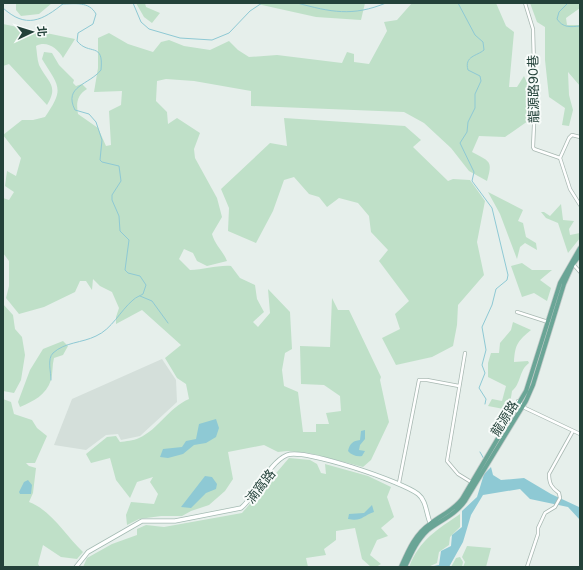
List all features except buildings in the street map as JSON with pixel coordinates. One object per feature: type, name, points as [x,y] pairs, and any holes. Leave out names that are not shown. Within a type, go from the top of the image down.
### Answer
[{"type":"main road","points":[[401,567],[414,540],[457,505],[489,457],[520,403],[529,384],[560,283],[580,248]]},
{"type":"main road","name":"龍源路","points":[[520,403],[533,385],[564,284],[572,263],[580,255]]},
{"type":"main road","points":[[405,567],[417,542],[431,525],[450,516],[460,507],[480,470]]},
{"type":"street","name":"龍源路90巷","points":[[525,3],[532,29],[535,103],[533,147],[534,149],[560,158]]},
{"type":"street","points":[[579,136],[572,135],[569,138],[560,158],[570,189],[580,205]]},
{"type":"street","points":[[572,263],[580,272]]},
{"type":"street","points":[[517,312],[548,322]]},
{"type":"street","points":[[465,353],[447,461],[458,474],[471,482]]},
{"type":"street","points":[[399,483],[419,380],[459,386]]},
{"type":"street","points":[[520,403],[580,434]]},
{"type":"street","points":[[527,567],[538,534],[538,528],[545,513],[555,507],[560,498],[560,493],[553,488],[549,482],[549,474],[573,431]]},
{"type":"street","name":"湳窩路","points":[[76,567],[88,552],[142,521],[175,520],[241,508],[274,466],[288,455],[300,455],[344,465],[399,483],[419,495],[425,504],[431,525]]},
{"type":"shaded area","points":[[162,359],[176,380],[177,402],[140,436],[121,440],[118,434],[106,435],[86,450],[54,445],[72,399]]},
{"type":"green space","points":[[16,3],[52,3],[39,14],[21,16],[16,10]]},
{"type":"green space","points":[[136,3],[145,3],[146,7],[160,13],[152,23],[144,17]]},
{"type":"green space","points":[[253,3],[365,3],[361,20],[316,17]]},
{"type":"green space","points":[[412,3],[496,3],[506,26],[514,32],[509,87],[517,87],[524,76],[528,85],[532,106],[528,121],[505,137],[479,136],[472,152],[486,160],[490,165],[487,181],[469,171],[451,148],[424,123],[404,112],[251,106],[251,91],[194,81],[166,79],[157,81],[156,101],[167,112],[168,124],[177,118],[200,133],[194,149],[195,158],[217,198],[222,217],[212,234],[227,261],[207,266],[197,261],[193,253],[184,249],[179,259],[190,270],[231,266],[240,278],[255,285],[257,299],[264,312],[253,322],[258,327],[270,313],[268,289],[290,312],[292,349],[285,353],[282,370],[284,386],[298,392],[303,432],[316,432],[316,424],[329,424],[326,413],[341,411],[340,396],[324,385],[301,384],[300,346],[330,347],[332,298],[338,310],[349,310],[381,377],[380,380],[389,422],[371,460],[363,467],[309,453],[287,451],[278,452],[264,445],[228,452],[233,479],[225,491],[209,505],[191,511],[182,516],[161,516],[139,519],[127,525],[126,515],[131,502],[154,504],[158,494],[150,482],[153,477],[137,482],[130,498],[116,480],[110,458],[91,463],[86,454],[107,437],[116,436],[120,442],[139,438],[152,429],[175,408],[189,399],[186,384],[177,378],[165,358],[181,345],[142,310],[116,324],[116,317],[119,308],[112,292],[100,286],[93,279],[92,290],[86,281],[80,281],[75,292],[44,307],[19,314],[6,298],[9,286],[9,261],[3,253],[3,198],[9,200],[14,192],[5,186],[7,171],[16,176],[21,158],[3,135],[22,120],[33,120],[45,117],[55,100],[57,93],[56,82],[42,59],[44,52],[52,53],[59,65],[74,80],[73,83],[76,86],[82,84],[87,89],[79,97],[77,106],[78,114],[98,128],[106,146],[111,145],[109,111],[121,105],[122,91],[94,92],[98,68],[98,38],[109,33],[128,44],[153,52],[161,42],[169,40],[184,46],[210,50],[229,41],[238,50],[249,57],[277,55],[342,63],[347,52],[354,54],[354,62],[369,64],[387,31],[384,22],[397,20]]},
{"type":"green space","points":[[530,3],[580,3],[580,8],[566,18],[567,25],[580,25],[580,86],[568,72],[569,95],[573,110],[569,126],[562,125],[565,108],[549,97],[545,60],[545,27],[537,22]]},
{"type":"green space","points":[[3,24],[75,39],[63,58],[52,46],[40,44],[36,46],[39,65],[49,80],[52,88],[52,93],[47,105],[9,64],[3,66]]},
{"type":"green space","points":[[284,118],[405,126],[421,140],[413,147],[448,181],[453,179],[470,180],[485,201],[477,242],[484,275],[458,305],[457,325],[453,346],[432,357],[396,365],[382,338],[400,329],[395,314],[409,301],[379,261],[388,250],[371,232],[369,216],[358,203],[339,198],[327,207],[319,197],[309,194],[294,177],[284,180],[273,211],[256,243],[228,231],[229,208],[221,189],[270,143],[287,146]]},
{"type":"green space","points":[[488,192],[523,210],[518,221],[523,223],[526,237],[536,243],[537,250],[525,243],[520,247],[517,259],[500,214]]},
{"type":"green space","points":[[561,204],[563,220],[574,221],[569,229],[570,235],[580,233],[580,238],[568,253],[558,223],[546,218],[541,212],[544,212],[550,216]]},
{"type":"green space","points":[[522,263],[532,270],[552,270],[540,280],[551,288],[547,301],[534,293],[522,297],[511,266]]},
{"type":"green space","points":[[3,304],[13,315],[15,329],[22,337],[25,355],[21,380],[14,393],[3,391]]},
{"type":"green space","points":[[513,322],[531,330],[520,340],[516,347],[514,362],[528,361],[529,363],[523,369],[517,385],[512,391],[509,410],[488,406],[492,399],[502,401],[506,386],[488,377],[488,363],[491,353],[499,353],[500,343],[511,330]]},
{"type":"green space","points":[[63,341],[68,346],[63,355],[54,358],[51,380],[46,390],[35,400],[20,407],[18,402],[30,370],[43,349]]},
{"type":"green space","points":[[3,399],[11,402],[14,414],[32,420],[37,428],[47,436],[35,463],[26,463],[29,466],[36,468],[33,493],[29,502],[37,506],[51,517],[83,552],[77,559],[61,557],[43,545],[38,564],[40,567],[3,567]]},
{"type":"green space","points":[[289,458],[310,460],[317,464],[321,473],[326,474],[325,464],[368,476],[391,487],[387,497],[394,517],[381,528],[388,536],[377,540],[370,555],[381,564],[376,567],[371,567],[362,559],[355,528],[336,531],[336,540],[324,549],[326,555],[306,558],[308,567],[83,567],[87,558],[112,544],[137,535],[137,529],[146,525],[164,527],[242,513]]},
{"type":"green space","points":[[460,514],[460,527],[450,537],[449,545],[439,552],[437,563],[428,567],[409,567],[413,557],[424,542],[437,530]]},
{"type":"green space","points":[[467,546],[491,548],[486,567],[463,567],[465,562],[462,557]]},
{"type":"green space","points":[[460,557],[463,562],[462,567],[451,567],[456,558]]},
{"type":"water","points":[[216,419],[219,428],[216,437],[206,443],[194,445],[183,454],[168,458],[160,457],[163,449],[182,447],[186,441],[196,439],[199,424]]},
{"type":"water","points":[[365,430],[365,439],[360,445],[359,450],[365,451],[362,456],[352,455],[348,451],[351,444],[360,440],[361,431]]},
{"type":"water","points":[[491,467],[493,475],[501,480],[524,478],[551,494],[579,507],[580,520],[568,507],[530,499],[520,489],[483,495],[471,515],[463,542],[449,567],[429,567],[439,565],[441,551],[451,546],[452,535],[462,527],[462,511],[477,497],[484,474]]},
{"type":"water","points":[[205,476],[212,477],[217,484],[216,489],[206,493],[191,508],[181,507]]},
{"type":"water","points":[[28,480],[32,485],[31,494],[20,494],[19,492],[24,482]]},
{"type":"water","points":[[372,505],[374,512],[356,520],[348,519],[349,514],[364,513]]},
{"type":"waterway","points":[[3,8],[11,15],[19,19],[34,20],[41,18],[64,3]]},
{"type":"waterway","points":[[133,3],[141,22],[149,29],[180,38],[212,40],[229,33],[250,11],[262,3]]},
{"type":"waterway","points":[[297,3],[320,9],[342,12],[363,10],[386,3]]},
{"type":"waterway","points":[[458,3],[475,35],[483,42],[484,50],[469,59],[467,65],[468,70],[480,76],[481,81],[475,94],[475,108],[468,122],[467,132],[460,143],[474,172],[472,181],[492,208],[508,275],[507,280],[496,289],[492,305],[482,327],[486,350],[482,365],[485,373],[479,388],[486,399],[485,404]]},
{"type":"waterway","points":[[568,3],[559,12],[557,19],[562,24],[570,27],[580,26]]},
{"type":"waterway","points":[[51,380],[50,359],[53,353],[58,349],[102,333],[135,298],[143,294],[146,285],[140,276],[128,273],[125,270],[129,240],[120,231],[119,216],[112,200],[112,195],[121,181],[119,166],[102,162],[100,160],[102,140],[96,122],[89,114],[75,110],[72,102],[72,96],[75,91],[101,70],[101,61],[98,52],[86,48],[77,41],[78,33],[93,24],[96,14],[86,5],[62,4]]},
{"type":"waterway","points":[[140,296],[152,301],[168,323]]},
{"type":"waterway","points":[[480,452],[484,459]]}]
